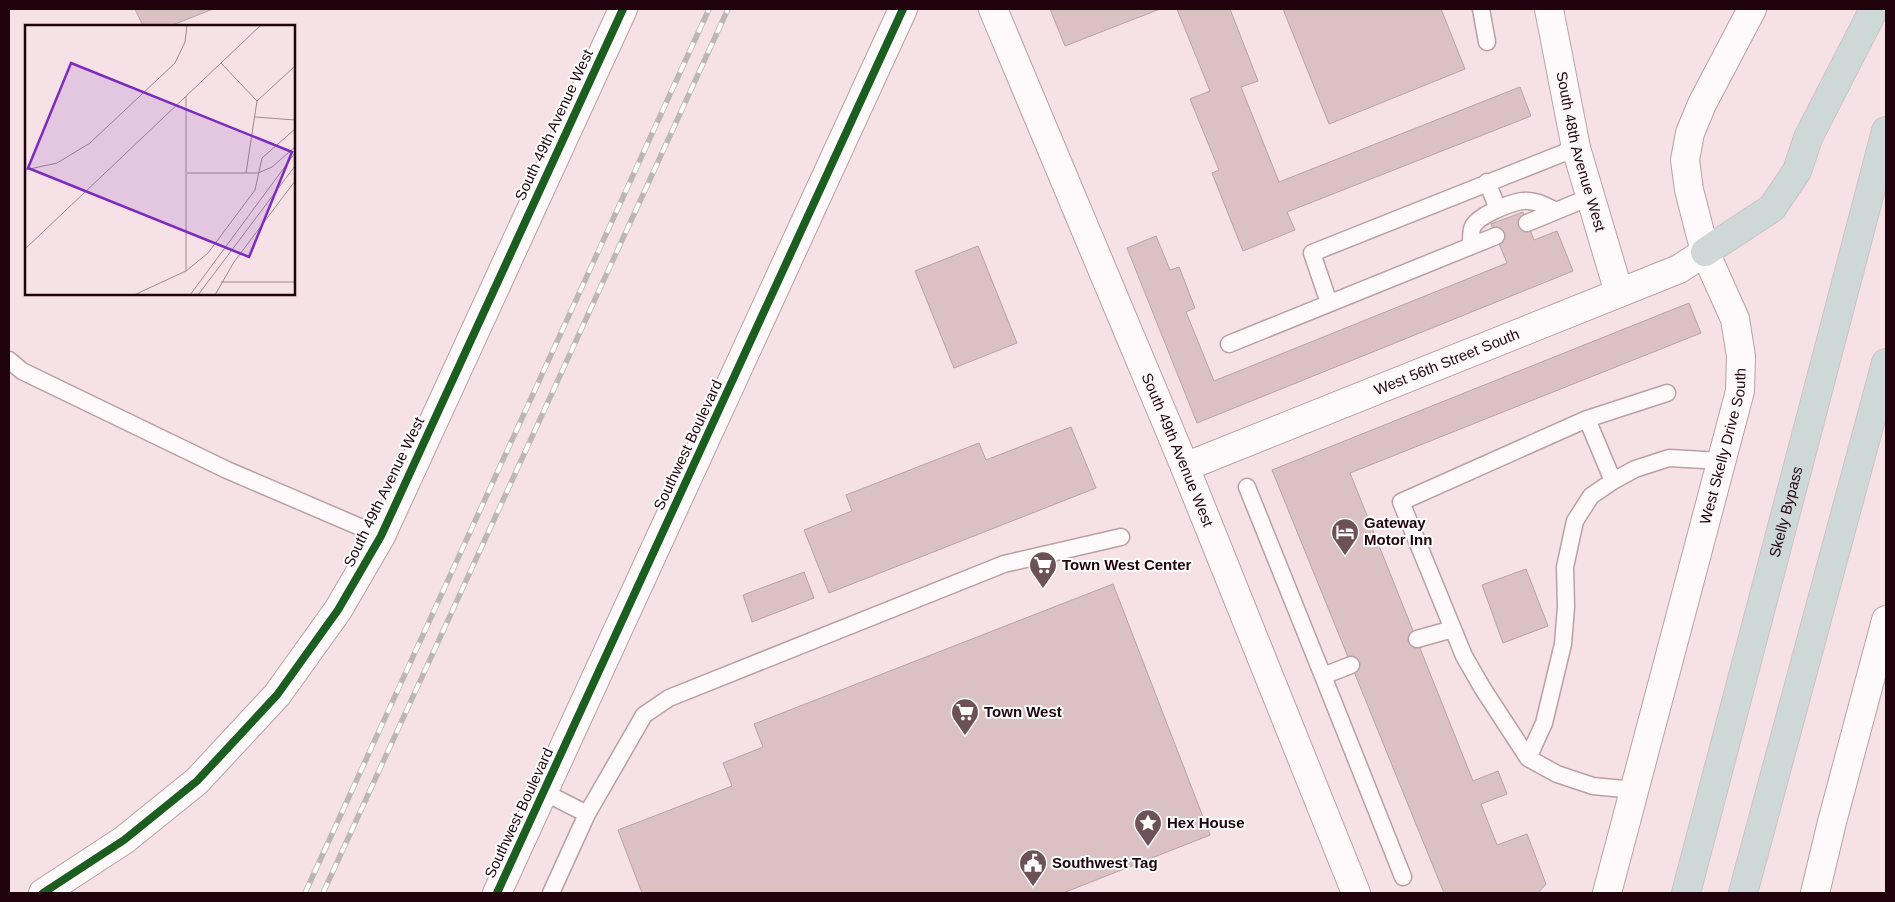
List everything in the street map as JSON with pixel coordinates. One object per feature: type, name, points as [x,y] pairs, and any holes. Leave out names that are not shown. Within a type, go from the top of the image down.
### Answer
[{"type":"highway","points":[[1705,252],[1772,208],[1797,171],[1808,138],[1874,9]]},
{"type":"highway","name":"Skelly Bypass","points":[[1686,893],[1886,132]]},
{"type":"highway","points":[[1743,893],[1886,363]]},
{"type":"street","name":"South 49th Avenue West","points":[[43,893],[124,840],[198,781],[277,695],[338,610],[381,536],[623,9]]},
{"type":"street","name":"Southwest Boulevard","points":[[497,893],[903,9]]},
{"type":"street","name":"South 49th Avenue West","points":[[992,9],[1185,467],[1356,893]]},
{"type":"street","name":"South 48th Avenue West","points":[[1549,9],[1576,148],[1619,292]]},
{"type":"street","name":"West Skelly Drive South","points":[[1607,893],[1740,391],[1741,356],[1735,319],[1705,252],[1689,190],[1686,160],[1690,133],[1702,104],[1752,9]]},
{"type":"street","name":"West 56th Street South","points":[[1185,467],[1679,269],[1705,252]]},
{"type":"street","points":[[1815,893],[1886,620]]},
{"type":"lane","points":[[1481,9],[1487,42]]},
{"type":"lane","points":[[1328,303],[1312,252],[1576,148]]},
{"type":"lane","points":[[1486,182],[1498,209]]},
{"type":"lane","points":[[1527,223],[1590,197]]},
{"type":"lane","points":[[1471,244],[1472,228],[1478,219],[1498,209],[1523,201],[1540,203],[1556,211]]},
{"type":"lane","points":[[1228,344],[1471,244],[1496,236]]},
{"type":"lane","points":[[9,360],[22,371],[218,466],[381,536]]},
{"type":"lane","points":[[1634,790],[1593,786],[1557,774],[1528,758],[1464,656],[1401,502],[1588,418],[1667,393]]},
{"type":"lane","points":[[1588,418],[1613,480]]},
{"type":"lane","points":[[1528,758],[1544,723],[1563,644],[1566,607],[1565,568],[1575,521],[1591,496],[1613,480],[1635,469],[1670,458],[1722,461]]},
{"type":"lane","points":[[1247,486],[1403,877]]},
{"type":"lane","points":[[551,893],[587,814],[644,715],[669,698],[1004,564],[1121,537]]},
{"type":"lane","points":[[1417,639],[1453,629]]},
{"type":"lane","points":[[1323,676],[1351,665]]},
{"type":"lane","points":[[544,792],[587,814]]},
{"type":"building","points":[[135,9],[213,9],[173,25],[143,25]]},
{"type":"building","points":[[1050,9],[1160,9],[1065,46]]},
{"type":"building","points":[[1177,9],[1230,9],[1258,81],[1241,87],[1279,182],[1520,87],[1531,116],[1287,212],[1295,230],[1243,251],[1212,173],[1219,170],[1190,99],[1210,91]]},
{"type":"building","points":[[1283,9],[1441,9],[1465,69],[1329,124]]},
{"type":"building","points":[[1523,212],[1534,240],[1557,231],[1573,271],[1197,423],[1127,248],[1156,236],[1170,270],[1179,267],[1195,308],[1186,312],[1214,381],[1507,263],[1491,224]]},
{"type":"building","points":[[978,246],[1017,343],[954,368],[915,271]]},
{"type":"building","name":"Gateway Motor Inn","points":[[1689,303],[1701,333],[1350,473],[1473,781],[1498,771],[1507,794],[1481,804],[1497,845],[1527,834],[1546,884],[1538,893],[1444,893],[1272,470]]},
{"type":"building","points":[[1071,427],[1096,488],[829,593],[804,530],[852,511],[846,495],[979,443],[986,460]]},
{"type":"building","points":[[1526,569],[1548,626],[1503,643],[1482,585]]},
{"type":"building","points":[[804,572],[814,598],[752,622],[743,595]]},
{"type":"building","name":"Town West","points":[[1113,584],[1210,835],[1063,893],[642,893],[618,830],[732,786],[723,763],[763,747],[754,724]]},
{"type":"railway","points":[[305,893],[709,9]]},
{"type":"railway","points":[[323,893],[728,9]]},
{"type":"cycle path","points":[[43,893],[124,840],[197,781],[277,695],[338,610],[381,536],[623,9]]},
{"type":"cycle path","points":[[497,893],[903,9]]},
{"type":"place","name":"Gateway Motor Inn","points":[[1345,556]]},
{"type":"place","name":"Town West Center","points":[[1043,589]]},
{"type":"place","name":"Town West","points":[[965,736]]},
{"type":"place","name":"Hex House","points":[[1148,847]]},
{"type":"place","name":"Southwest Tag","points":[[1033,887]]}]
